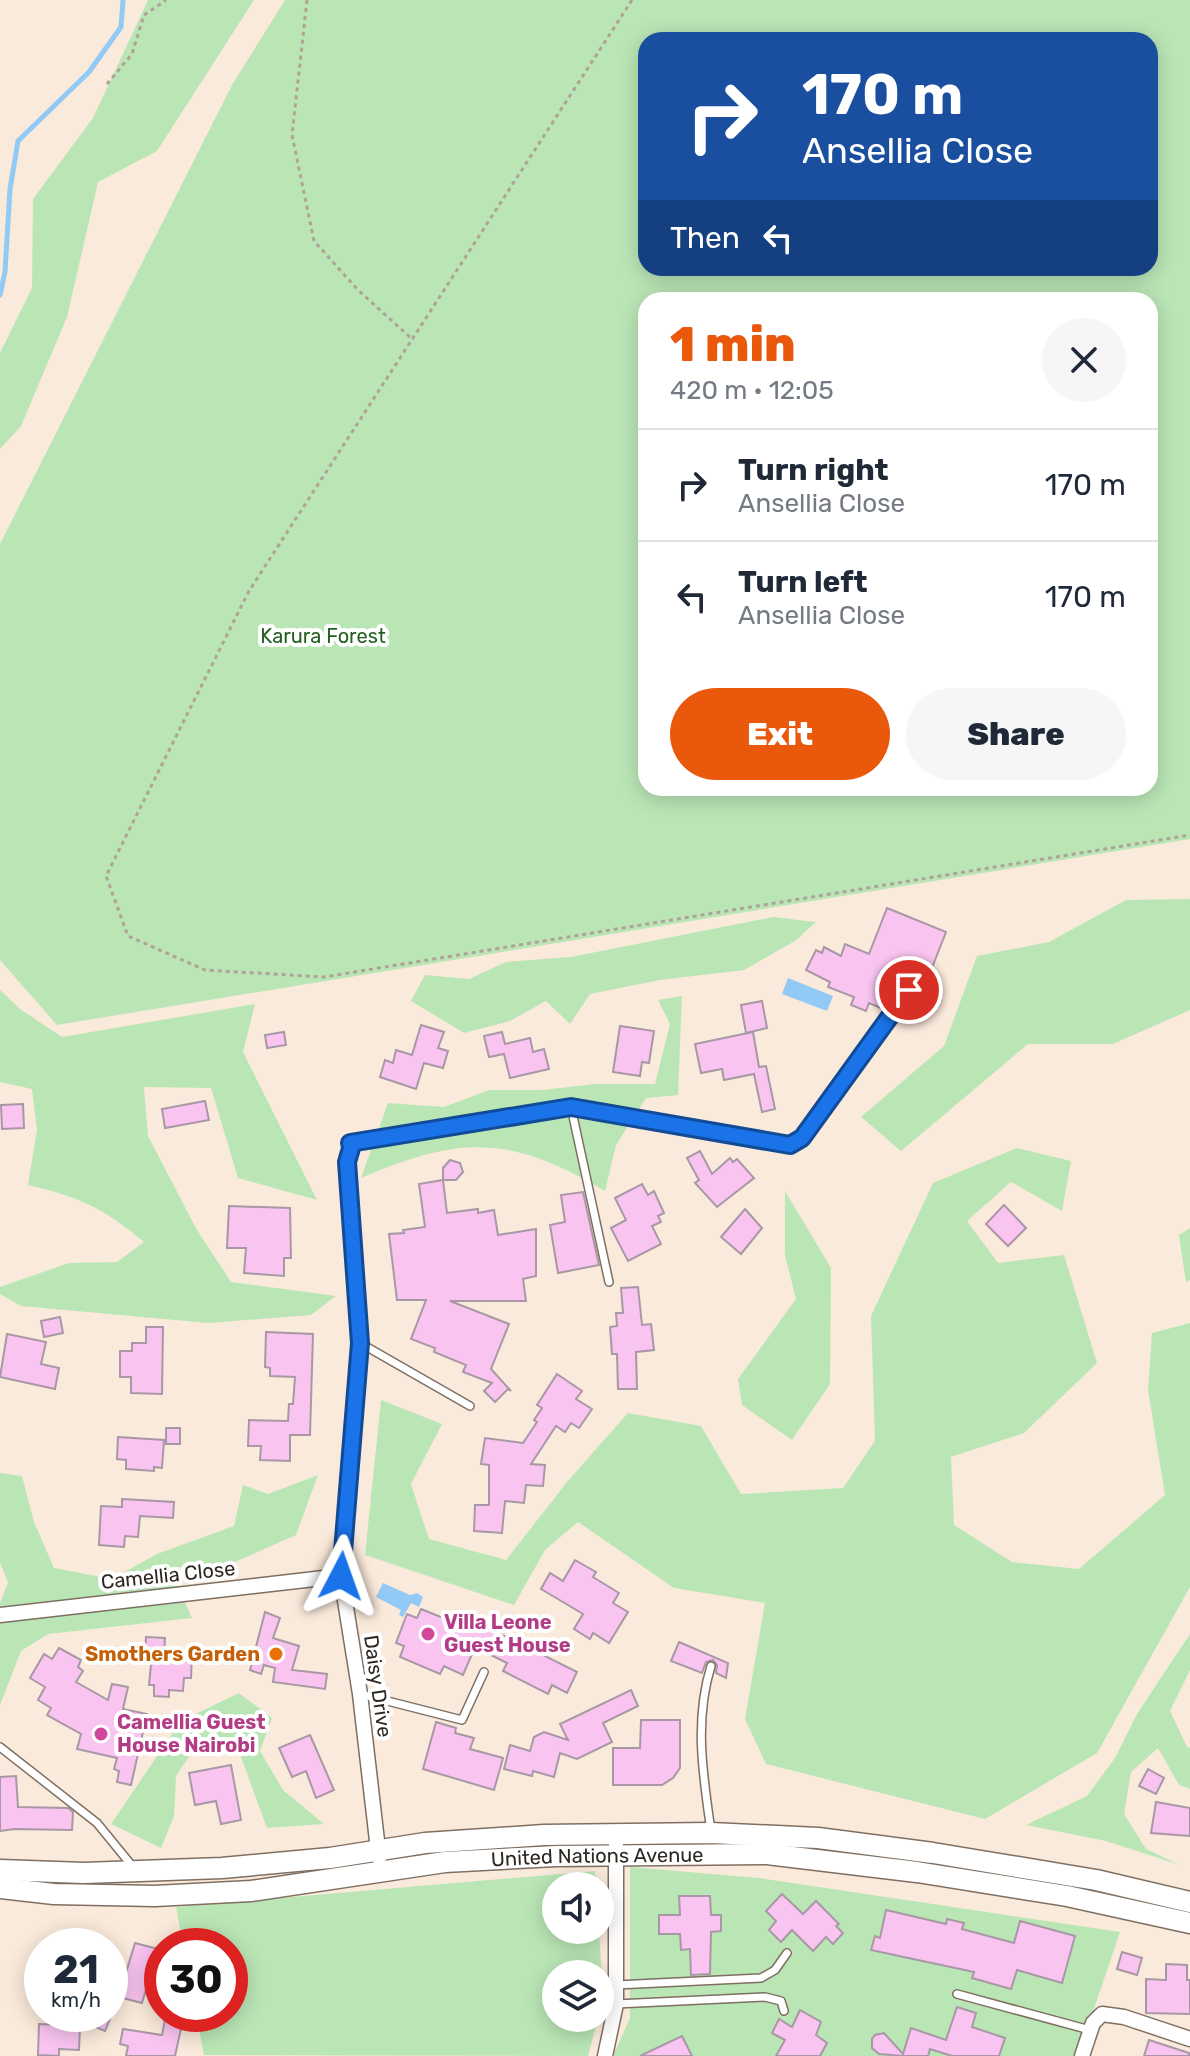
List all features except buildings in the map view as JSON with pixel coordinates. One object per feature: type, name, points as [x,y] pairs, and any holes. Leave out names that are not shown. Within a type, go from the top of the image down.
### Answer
[{"type":"street","points":[[571,1107],[790,1145],[802,1138],[909,990]]},
{"type":"street","name":"Daisy Drive","points":[[386,1856],[341,1576],[360,1343],[347,1162],[350,1143],[571,1107]]},
{"type":"street","name":"Camellia Close","points":[[0,1615],[341,1576]]},
{"type":"street","name":"United Nations Avenue","points":[[0,1870],[136,1873],[386,1856],[445,1862],[711,1833],[818,1838],[933,1853],[1096,1880],[1190,1902]]},
{"type":"street","name":"United Nations Avenue","points":[[0,1888],[54,1894],[155,1896],[251,1891],[425,1843],[519,1837],[767,1854],[917,1872],[1067,1896],[1190,1923]]},
{"type":"street","points":[[605,2056],[616,2004],[616,1845]]},
{"type":"street","points":[[1082,2056],[1093,2023],[1102,2014],[1124,2017],[1190,2039]]},
{"type":"lane","points":[[571,1107],[609,1282]]},
{"type":"lane","points":[[360,1343],[470,1406]]},
{"type":"lane","points":[[711,1666],[703,1692],[699,1747],[711,1833]]},
{"type":"lane","points":[[360,1694],[462,1720],[484,1672]]},
{"type":"lane","points":[[0,1747],[97,1823],[136,1873]]},
{"type":"lane","points":[[616,1985],[761,1978],[775,1970],[787,1953]]},
{"type":"lane","points":[[957,1994],[1091,2030]]},
{"type":"lane","points":[[616,2004],[765,1997],[781,2001],[784,2011]]},
{"type":"path","points":[[107,84],[132,54],[144,15],[166,0]]},
{"type":"path","points":[[307,0],[292,135],[314,241],[358,290],[412,339]]},
{"type":"path","points":[[632,0],[249,591],[106,876],[128,936],[205,970],[324,977],[1190,835]]},
{"type":"green space","points":[[148,0],[254,0],[157,151],[98,182],[67,317],[21,426],[0,449],[0,353],[32,288],[33,199],[93,118]]},
{"type":"green space","name":"Karura Forest","points":[[285,0],[1190,0],[1190,839],[57,1025],[0,960],[0,544],[232,85]]},
{"type":"green space","points":[[1190,899],[1190,1010],[1113,1044],[1028,1044],[901,1151],[861,1117],[944,1046],[977,956],[1049,942],[1126,900]]},
{"type":"green space","points":[[773,917],[816,922],[795,941],[744,970],[660,980],[590,994],[570,1024],[546,1001],[510,1021],[464,1033],[411,1001],[425,975],[469,979],[506,962],[571,957]]},
{"type":"green space","points":[[0,990],[20,1009],[62,1037],[255,1004],[243,1052],[317,1200],[238,1178],[211,1088],[144,1087],[148,1136],[197,1230],[231,1282],[336,1296],[311,1315],[208,1323],[21,1306],[0,1294],[0,1287],[69,1263],[117,1262],[144,1242],[90,1205],[28,1185],[37,1130],[32,1089],[0,1082]]},
{"type":"green space","points":[[682,996],[678,1095],[646,1098],[616,1145],[605,1191],[541,1159],[485,1147],[457,1148],[428,1154],[361,1178],[388,1103],[444,1107],[489,1090],[655,1084],[670,1024],[658,1000]]},
{"type":"green space","points":[[1017,1148],[1071,1161],[1062,1211],[1011,1182],[967,1221],[998,1263],[1064,1255],[1097,1363],[1024,1433],[951,1457],[954,1525],[1012,1562],[1079,1569],[1165,1495],[1148,1390],[1152,1333],[1190,1323],[1190,1587],[1097,1753],[985,1819],[766,1764],[745,1719],[765,1603],[674,1588],[578,1522],[545,1550],[514,1605],[365,1555],[381,1400],[442,1424],[411,1484],[429,1539],[506,1560],[567,1482],[628,1413],[701,1426],[741,1494],[843,1488],[875,1441],[871,1316],[933,1183]]},
{"type":"green space","points":[[785,1191],[831,1268],[830,1384],[792,1440],[742,1405],[738,1379],[796,1299],[785,1255]]},
{"type":"green space","points":[[1190,1228],[1190,1280],[1186,1282],[1179,1235]]},
{"type":"green space","points":[[0,1473],[22,1476],[34,1522],[54,1568],[112,1579],[157,1554],[234,1526],[243,1485],[268,1494],[318,1475],[296,1535],[235,1562],[169,1568],[192,1618],[48,1634],[21,1651],[0,1705],[0,1603],[8,1582],[0,1563]]},
{"type":"green space","points":[[1190,1634],[1190,1670],[1170,1711],[1190,1748],[1190,1789],[1179,1785],[1158,1748],[1131,1772],[1124,1814],[1146,1849],[1180,1865],[1106,1841],[1026,1825],[1087,1796],[1115,1758],[1137,1714]]},
{"type":"green space","points":[[239,1693],[272,1718],[260,1751],[283,1790],[324,1824],[267,1828],[237,1746],[196,1746],[176,1776],[174,1816],[161,1848],[111,1824],[181,1721]]},
{"type":"green space","points":[[630,1867],[759,1878],[1120,1932],[1078,2056],[613,2056],[630,2018]]},
{"type":"green space","points":[[542,1876],[542,1944],[600,1944],[601,1960],[542,1960],[542,2032],[594,2032],[588,2056],[204,2055],[200,2032],[248,2032],[248,1928],[180,1928],[176,1907]]},
{"type":"water","points":[[788,978],[833,996],[827,1011],[782,994]]},
{"type":"water","points":[[383,1583],[410,1595],[417,1593],[423,1597],[419,1607],[411,1603],[403,1617],[399,1615],[401,1610],[376,1597]]},
{"type":"waterway","points":[[0,295],[18,141],[89,72],[121,27],[123,0]]},
{"type":"place","name":"Villa Leone Guest House","points":[[428,1634]]},
{"type":"place","name":"Smothers Garden","points":[[276,1654]]},
{"type":"place","name":"Camellia Guest House Nairobi","points":[[101,1734]]},
{"type":"route","points":[[341,1576],[360,1343],[347,1162],[350,1143],[571,1107],[790,1145],[802,1138],[909,990]]}]
